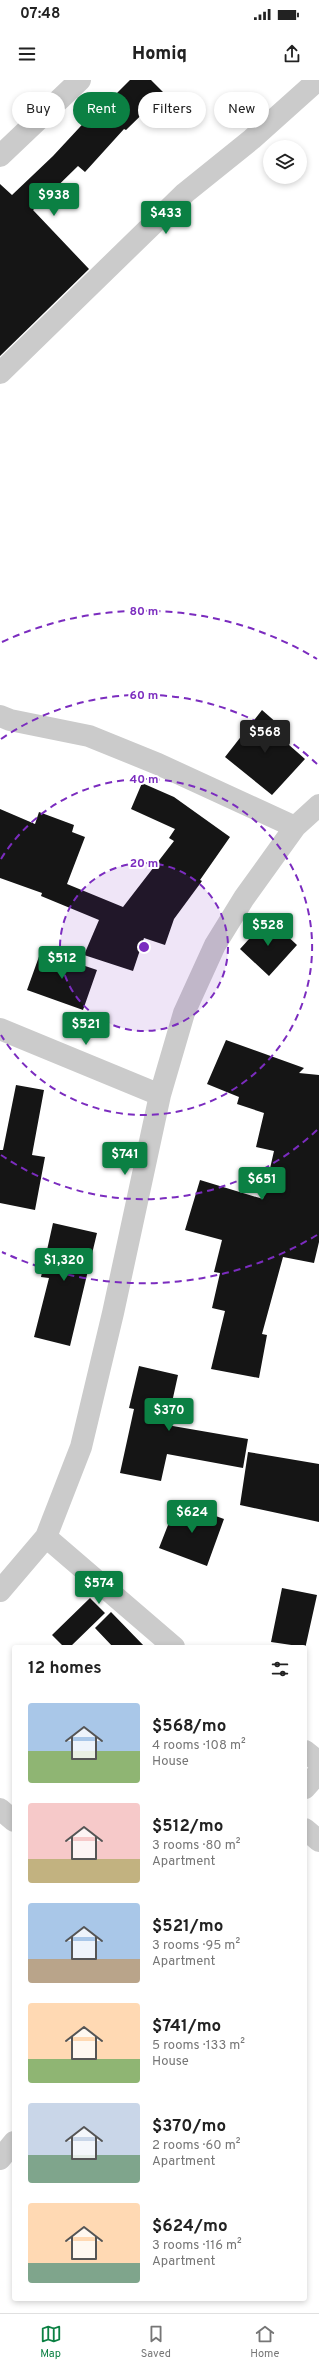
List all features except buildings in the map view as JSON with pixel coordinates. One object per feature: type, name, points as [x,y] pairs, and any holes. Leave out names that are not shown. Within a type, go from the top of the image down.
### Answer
[{"type":"street","points":[[0,156],[80,80]]},
{"type":"street","points":[[0,373],[185,193],[252,139],[318,80]]},
{"type":"street","points":[[0,716],[10,720],[90,736],[158,764],[295,827]]},
{"type":"street","points":[[0,1591],[46,1537],[81,1447],[113,1313],[160,1095],[184,1013],[215,945],[244,898],[295,827],[319,805]]},
{"type":"street","points":[[0,1029],[160,1095]]},
{"type":"street","points":[[46,1537],[172,1645]]},
{"type":"street","points":[[307,1753],[319,1762]]},
{"type":"street","points":[[307,1786],[319,1772]]},
{"type":"street","points":[[0,1809],[12,1819]]},
{"type":"street","points":[[307,1831],[319,1841]]},
{"type":"street","points":[[0,2159],[12,2144]]}]
